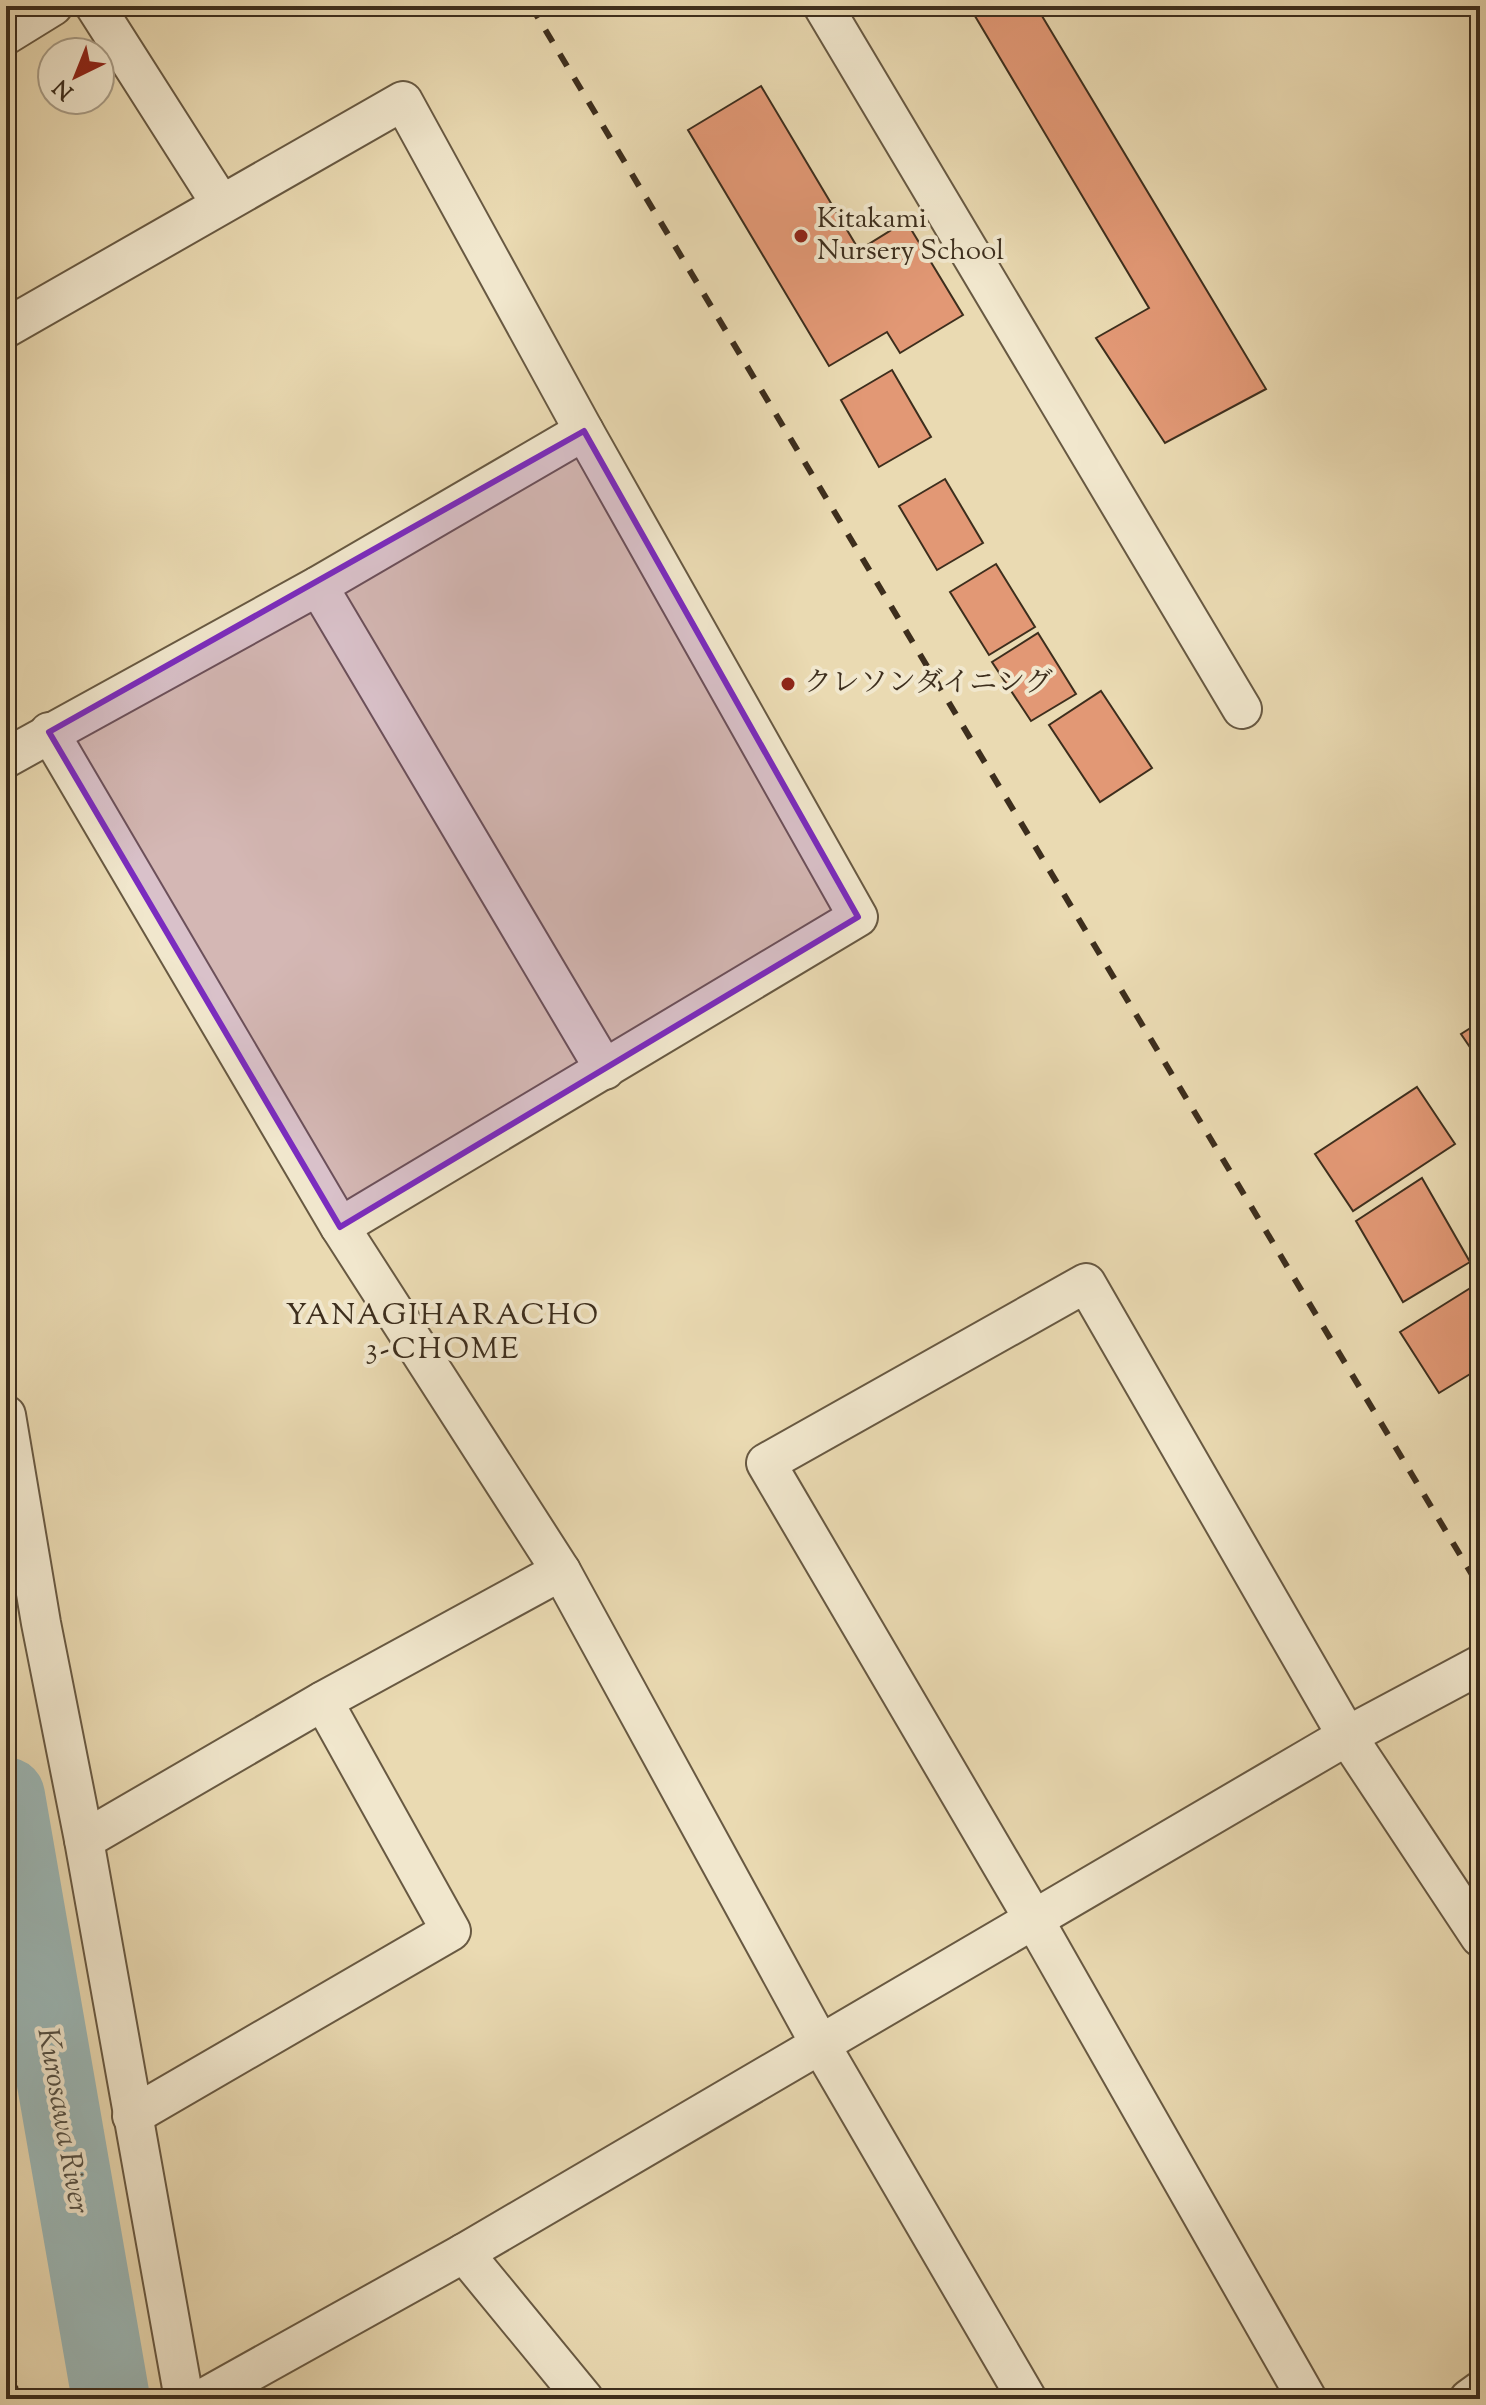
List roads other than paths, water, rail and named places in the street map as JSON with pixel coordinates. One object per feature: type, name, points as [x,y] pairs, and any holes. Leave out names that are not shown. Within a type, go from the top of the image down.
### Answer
[{"type":"street","points":[[6,35],[53,6]]},
{"type":"street","points":[[95,6],[221,204]]},
{"type":"street","points":[[823,6],[1242,709]]},
{"type":"street","points":[[6,328],[403,101],[584,431],[858,917],[340,1227]]},
{"type":"street","points":[[6,758],[318,586],[584,431]]},
{"type":"street","points":[[318,586],[605,1070]]},
{"type":"street","points":[[49,732],[340,1227],[561,1571],[820,2044],[1027,2399]]},
{"type":"street","points":[[1307,2399],[1033,1918],[766,1463],[1086,1283],[1347,1736],[1480,1937]]},
{"type":"street","points":[[6,1415],[41,1623],[84,1840],[184,2399]]},
{"type":"street","points":[[84,1840],[323,1701],[561,1571]]},
{"type":"street","points":[[202,2399],[464,2253],[1347,1736],[1480,1665]]},
{"type":"street","points":[[132,2116],[451,1931],[323,1701]]},
{"type":"street","points":[[464,2253],[584,2399]]},
{"type":"street","points":[[1469,2399],[1480,2391]]},
{"type":"waterway","name":"Kurosawa River","points":[[6,1796],[111,2399]]},
{"type":"railway","points":[[531,6],[1480,1588]]},
{"type":"place","name":"Kitakami Nursery School","points":[[801,236]]},
{"type":"place","name":"クレソンダイニング","points":[[788,684]]},
{"type":"district","name":"YANAGIHARACHO 3-CHOME","points":[[443,1333]]}]
